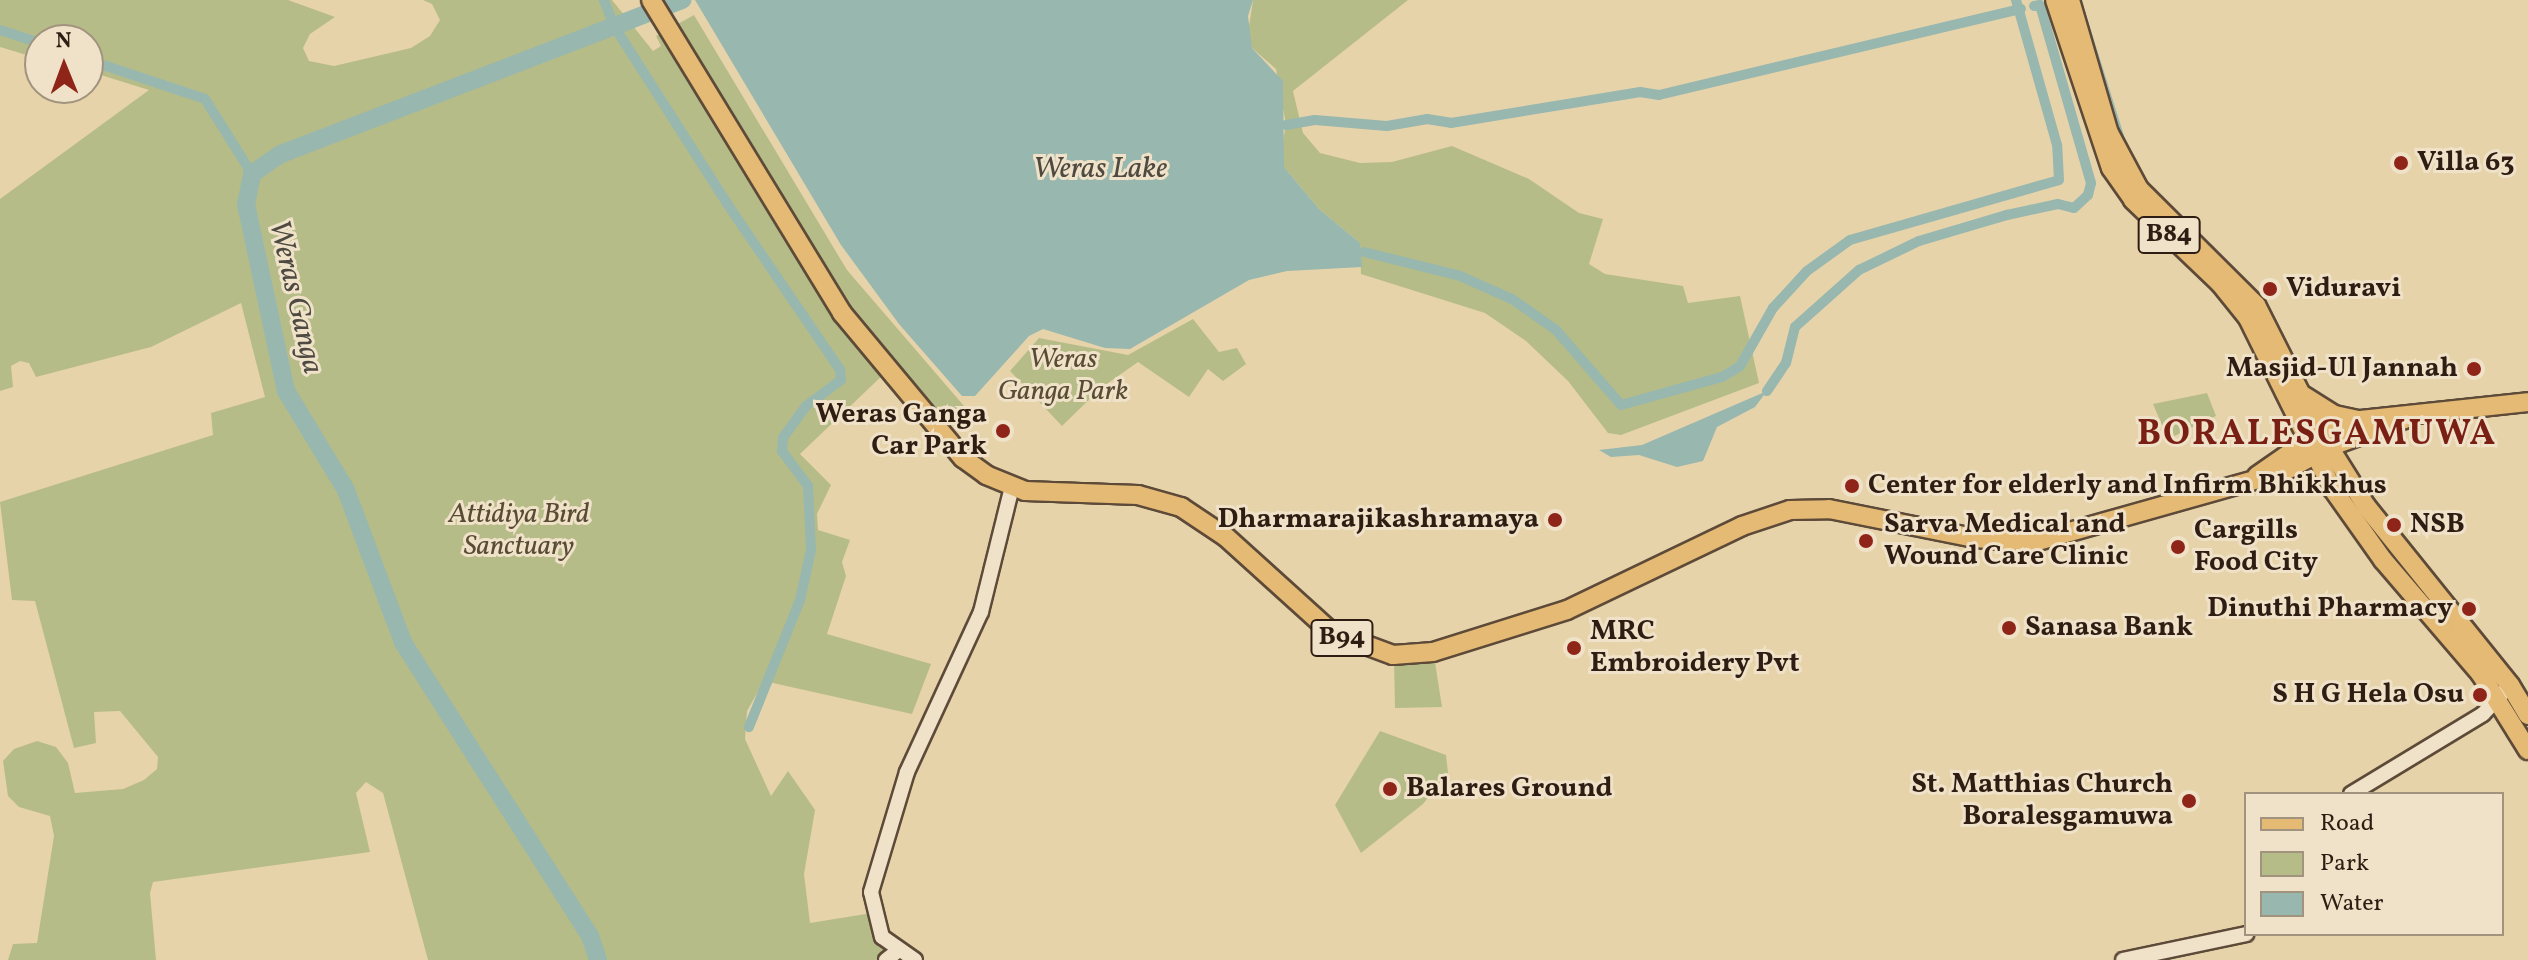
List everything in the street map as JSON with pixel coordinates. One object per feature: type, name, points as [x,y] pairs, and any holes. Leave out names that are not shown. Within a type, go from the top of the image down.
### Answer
[{"type":"main road","name":"B94","points":[[651,0],[769,201],[851,324],[950,445],[974,467],[1012,487],[1138,495],[1173,504],[1226,537],[1331,632],[1354,644],[1413,656],[1590,601],[1742,526],[1798,508],[1881,516],[1974,538],[2034,542],[2187,502],[2257,476],[2317,445],[2363,427],[2528,402]]},
{"type":"main road","name":"B84","points":[[2055,0],[2111,168],[2133,200],[2229,293],[2296,400]]},
{"type":"main road","name":"B84","points":[[2070,0],[2122,161],[2139,189],[2256,305],[2317,445],[2332,488],[2383,560],[2528,715]]},
{"type":"main road","points":[[2332,488],[2283,464],[2289,421],[2296,400],[2363,427],[2351,451],[2345,473]]},
{"type":"main road","name":"B84","points":[[2317,445],[2345,473],[2506,693],[2528,750]]},
{"type":"street","points":[[915,960],[882,937],[872,913],[878,862],[907,772],[981,612],[1012,487]]},
{"type":"street","points":[[2354,792],[2506,693]]},
{"type":"street","points":[[2123,960],[2244,934]]},
{"type":"street","points":[[886,960],[899,950]]},
{"type":"green space","name":"Attidiya Bird Sanctuary","points":[[0,0],[288,0],[335,17],[310,34],[303,48],[309,61],[334,66],[411,48],[430,36],[440,20],[432,4],[423,0],[612,0],[653,51],[661,46],[656,36],[694,15],[847,270],[964,406],[942,437],[886,372],[800,454],[831,485],[817,514],[818,530],[850,540],[842,562],[846,576],[827,634],[931,664],[912,714],[764,681],[747,711],[745,739],[771,796],[788,771],[815,810],[804,874],[810,923],[872,913],[892,947],[886,960],[428,960],[383,793],[366,782],[356,793],[370,852],[153,882],[150,893],[156,960],[8,960],[13,944],[37,943],[54,836],[50,816],[19,807],[8,796],[3,761],[14,749],[37,741],[56,747],[68,763],[75,793],[123,789],[144,780],[157,769],[158,757],[120,711],[94,712],[96,743],[74,748],[35,601],[12,600],[0,502],[213,435],[211,413],[265,397],[241,303],[151,347],[36,377],[29,363],[20,361],[11,366],[13,387],[0,391],[0,199],[149,90],[104,76],[104,24],[24,24],[24,54],[0,47]]},
{"type":"green space","points":[[1253,0],[1408,0],[1293,91],[1303,133],[1320,153],[1360,163],[1392,162],[1452,146],[1529,179],[1579,213],[1603,219],[1589,264],[1605,274],[1683,286],[1688,303],[1740,296],[1759,383],[1621,435],[1608,433],[1568,381],[1526,341],[1485,313],[1361,274],[1360,243],[1319,209],[1284,167],[1280,157],[1286,125],[1276,69],[1252,48],[1248,33]]},
{"type":"green space","name":"Weras Ganga Park","points":[[1193,319],[1219,352],[1237,348],[1246,364],[1223,381],[1208,369],[1189,397],[1138,362],[1101,388],[1062,426],[1010,371],[1039,338],[1128,355]]},
{"type":"green space","points":[[2207,393],[2216,416],[2168,439],[2153,404]]},
{"type":"green space","points":[[1434,656],[1442,707],[1395,708],[1394,659]]},
{"type":"green space","name":"Balares Ground","points":[[1380,731],[1446,755],[1448,773],[1423,804],[1361,853],[1335,805]]},
{"type":"water","name":"Weras Lake","points":[[695,0],[1253,0],[1248,16],[1252,48],[1283,81],[1284,167],[1319,209],[1360,243],[1362,267],[1287,271],[1249,280],[1130,349],[1105,348],[1043,329],[1029,336],[975,396],[962,396],[899,324],[841,245]]},
{"type":"water","points":[[1767,391],[1755,407],[1717,427],[1703,461],[1677,467],[1639,455],[1611,457],[1599,450],[1642,445]]},
{"type":"waterway","points":[[604,0],[614,26],[728,205],[840,370],[841,380],[806,406],[783,438],[782,451],[808,486],[811,550],[800,600],[749,727]]},
{"type":"waterway","name":"Weras Ganga","points":[[598,960],[590,936],[403,642],[346,490],[286,391],[246,205],[252,174],[281,154],[682,0]]},
{"type":"waterway","points":[[1364,252],[1460,276],[1512,299],[1556,330],[1621,405],[1722,377],[1740,366],[1773,308],[1807,271],[1850,240],[2059,180],[2057,145],[2016,0]]},
{"type":"waterway","points":[[1767,391],[1786,363],[1795,327],[1859,270],[1919,241],[2007,215],[2058,204],[2074,208],[2088,195],[2091,183],[2040,5],[2034,6]]},
{"type":"waterway","points":[[1286,125],[1315,120],[1387,126],[1427,119],[1451,123],[1640,92],[1659,95],[2021,9]]},
{"type":"waterway","points":[[2083,11],[2124,142]]},
{"type":"waterway","points":[[0,30],[24,38]]},
{"type":"waterway","points":[[104,65],[205,99],[252,174]]},
{"type":"place","name":"Villa 63","points":[[2401,163]]},
{"type":"place","name":"Viduravi","points":[[2270,289]]},
{"type":"place","name":"Masjid-Ul Jannah","points":[[2474,369]]},
{"type":"place","name":"Weras Ganga Car Park","points":[[1003,431]]},
{"type":"place","name":"Center for elderly and Infirm Bhikkhus","points":[[1852,486]]},
{"type":"place","name":"Dharmarajikashramaya","points":[[1555,520]]},
{"type":"place","name":"NSB","points":[[2394,525]]},
{"type":"place","name":"Sarva Medical and Wound Care Clinic","points":[[1866,541]]},
{"type":"place","name":"Cargills Food City","points":[[2178,547]]},
{"type":"place","name":"Dinuthi Pharmacy","points":[[2469,609]]},
{"type":"place","name":"Sanasa Bank","points":[[2009,628]]},
{"type":"place","name":"MRC Embroidery Pvt","points":[[1574,648]]},
{"type":"place","name":"S H G Hela Osu","points":[[2480,695]]},
{"type":"place","name":"Balares Ground","points":[[1390,789]]},
{"type":"place","name":"St. Matthias Church Boralesgamuwa","points":[[2189,801]]},
{"type":"district","name":"BORALESGAMUWA","points":[[2317,436]]}]
